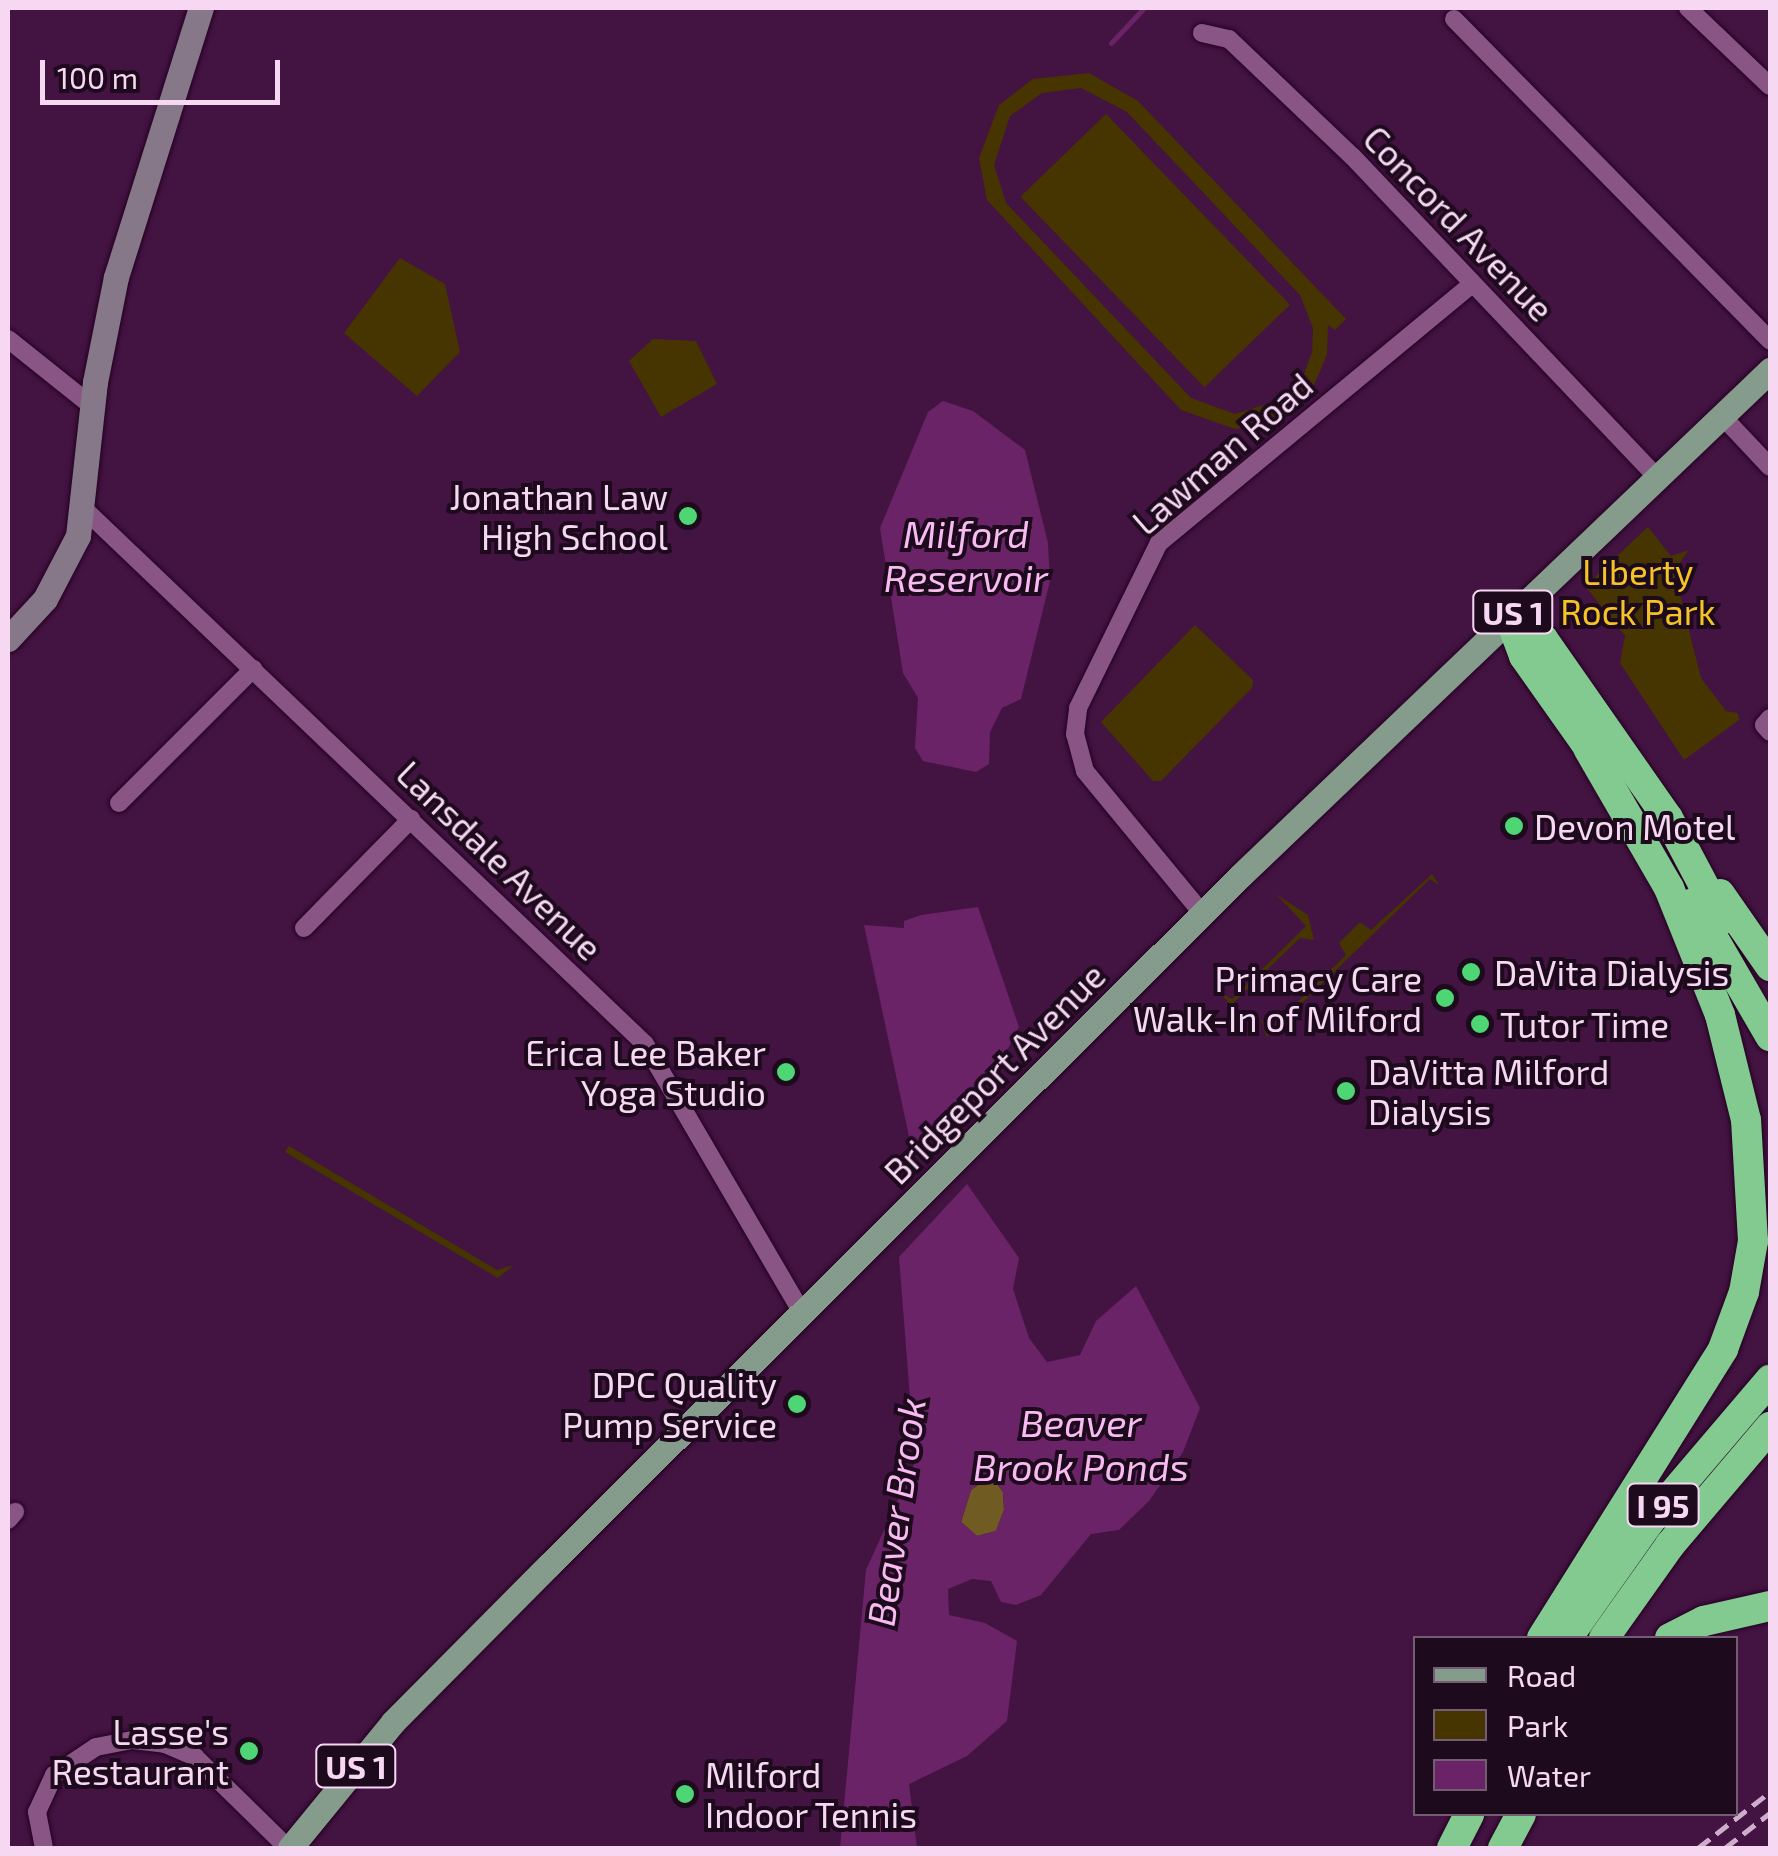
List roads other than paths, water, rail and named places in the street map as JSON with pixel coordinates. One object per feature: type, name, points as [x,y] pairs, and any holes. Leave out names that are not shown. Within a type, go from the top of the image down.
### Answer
[{"type":"highway","points":[[1509,616],[1524,656],[1666,855],[1770,1036]]},
{"type":"highway","points":[[1509,616],[1544,639],[1770,966]]},
{"type":"highway","points":[[1543,1636],[1723,1350],[1744,1292],[1753,1241],[1746,1120],[1720,1015],[1669,888],[1589,750]]},
{"type":"highway","points":[[1668,818],[1770,1011]]},
{"type":"highway","name":"I 95","points":[[1568,1636],[1649,1522],[1770,1380]]},
{"type":"highway","name":"I 95","points":[[1605,1636],[1706,1500],[1770,1426]]},
{"type":"highway","points":[[1674,1636],[1704,1621],[1770,1606]]},
{"type":"highway","points":[[1439,1848],[1451,1816]]},
{"type":"highway","points":[[1452,1848],[1468,1816]]},
{"type":"highway","points":[[1486,1848],[1502,1816]]},
{"type":"highway","points":[[1503,1848],[1520,1816]]},
{"type":"main road","points":[[8,639],[61,575],[82,507],[92,406],[116,276],[201,8]]},
{"type":"main road","name":"Bridgeport Avenue","points":[[289,1848],[400,1714],[1202,913],[1770,370]]},
{"type":"street","points":[[1688,8],[1770,86]]},
{"type":"street","points":[[1454,18],[1770,342]]},
{"type":"street","name":"Concord Avenue","points":[[1202,33],[1229,39],[1354,157],[1658,476]]},
{"type":"street","name":"Lawman Road","points":[[1202,913],[1085,771],[1075,734],[1078,708],[1148,556],[1471,284]]},
{"type":"street","points":[[8,339],[92,406]]},
{"type":"street","points":[[1722,416],[1770,467]]},
{"type":"street","name":"Lansdale Avenue","points":[[82,507],[658,1059],[803,1314]]},
{"type":"street","points":[[119,803],[253,670]]},
{"type":"street","points":[[304,928],[411,820]]},
{"type":"street","points":[[44,1848],[36,1812],[54,1774],[96,1747],[132,1740],[165,1744],[195,1758],[289,1848]]},
{"type":"water","name":"Milford Reservoir","points":[[943,401],[973,411],[1025,450],[1048,543],[1050,581],[1021,699],[1002,708],[990,732],[989,764],[976,772],[923,761],[915,748],[918,698],[903,673],[880,528],[928,412]]},
{"type":"water","points":[[978,907],[1019,1027],[1001,1062],[951,1112],[942,1138],[911,1146],[864,925],[904,928],[904,921],[921,915]]},
{"type":"water","name":"Beaver Brook Ponds","points":[[967,1184],[1019,1258],[1013,1289],[1029,1338],[1047,1362],[1080,1355],[1096,1321],[1136,1286],[1200,1408],[1183,1452],[1149,1501],[1119,1530],[1091,1534],[1041,1595],[1016,1605],[1001,1602],[991,1581],[972,1579],[948,1589],[949,1615],[985,1623],[1017,1641],[1007,1721],[967,1756],[909,1784],[917,1848],[840,1848],[866,1570],[915,1462],[899,1257]],"holes":[[[991,1476],[1003,1492],[1004,1510],[996,1531],[977,1536],[961,1522],[971,1490]]]},
{"type":"waterway","name":"Beaver Brook","points":[[1111,43],[1144,8]]},
{"type":"railway","points":[[1698,1848],[1770,1792]]},
{"type":"railway","points":[[1725,1848],[1770,1813]]},
{"type":"place","name":"Jonathan Law High School","points":[[688,516]]},
{"type":"place","name":"Devon Motel","points":[[1514,826]]},
{"type":"place","name":"DaVita Dialysis","points":[[1471,972]]},
{"type":"place","name":"Primacy Care Walk-In of Milford","points":[[1445,998]]},
{"type":"place","name":"Tutor Time","points":[[1480,1024]]},
{"type":"place","name":"Erica Lee Baker Yoga Studio","points":[[786,1072]]},
{"type":"place","name":"DaVitta Milford Dialysis","points":[[1346,1091]]},
{"type":"place","name":"DPC Quality Pump Service","points":[[797,1404]]},
{"type":"place","name":"Lasse's Restaurant","points":[[249,1751]]},
{"type":"place","name":"Milford Indoor Tennis","points":[[685,1794]]},
{"type":"park label","name":"Liberty Rock Park","points":[[1638,591]]}]
